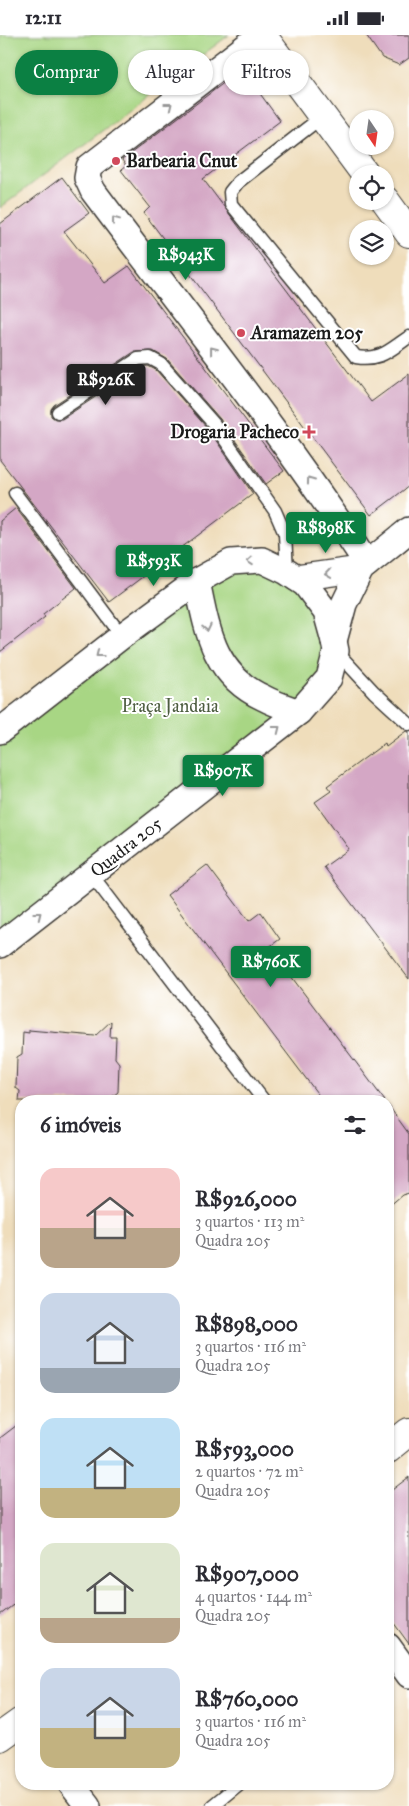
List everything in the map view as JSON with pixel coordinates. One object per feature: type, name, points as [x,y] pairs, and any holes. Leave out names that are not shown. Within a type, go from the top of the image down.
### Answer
[{"type":"street","points":[[292,575],[364,566],[331,508],[93,191],[87,178],[89,167],[262,35],[358,165]]},
{"type":"street","points":[[392,210],[409,233]]},
{"type":"street","name":"Quadra 205","points":[[0,945],[300,712],[329,678],[344,604],[364,566],[409,530]]},
{"type":"street","name":"Quadra 205","points":[[0,731],[122,636],[197,581],[231,562],[262,560],[292,575],[305,584],[326,612],[335,646]]},
{"type":"street","points":[[197,581],[209,637],[223,665],[242,684],[262,698],[300,712]]},
{"type":"street","points":[[394,1444],[409,1432]]},
{"type":"street","points":[[394,1654],[409,1675]]},
{"type":"street","points":[[0,1737],[15,1726]]},
{"type":"street","points":[[76,1790],[88,1806]]},
{"type":"lane","points":[[322,116],[238,182],[230,192],[231,204],[236,213],[356,357],[370,359],[382,355],[409,337]]},
{"type":"lane","points":[[58,412],[138,359],[150,358],[160,364],[214,424],[275,511],[285,534],[292,575]]},
{"type":"lane","points":[[15,493],[122,636]]},
{"type":"lane","points":[[335,646],[374,692],[409,724]]},
{"type":"lane","points":[[91,874],[259,1095]]},
{"type":"lane","points":[[212,1806],[232,1790]]},
{"type":"green space","points":[[0,35],[229,35],[209,50],[128,50],[128,95],[150,95],[0,208]]},
{"type":"green space","name":"Praça Jandaia","points":[[262,560],[319,601],[329,678],[0,945],[0,731],[197,581]]},
{"type":"building","points":[[366,35],[409,35],[409,58],[399,65],[382,58]]},
{"type":"building","points":[[223,83],[223,95],[261,95],[280,121],[203,179],[371,402],[409,374],[409,486],[371,515],[144,213],[150,207],[121,170],[126,166],[122,160],[208,95],[213,95],[213,91]]},
{"type":"building","points":[[62,177],[89,213],[64,231],[105,283],[129,266],[284,471],[266,484],[220,419],[167,359],[153,351],[134,352],[54,405],[51,409],[51,416],[55,419],[62,419],[141,367],[148,366],[156,370],[208,429],[253,494],[109,602],[0,460],[0,224]]},
{"type":"building","points":[[16,508],[76,588],[43,614],[45,617],[0,652],[0,521]]},
{"type":"building","points":[[406,731],[409,732],[409,979],[324,867],[349,849],[315,802],[331,791],[327,786],[385,743],[386,746]]},
{"type":"building","points":[[207,865],[249,921],[261,912],[280,939],[269,947],[380,1095],[318,1095],[167,895]]},
{"type":"building","points":[[111,1021],[110,1037],[116,1037],[115,1058],[119,1063],[118,1092],[114,1095],[20,1095],[20,1091],[16,1088],[17,1057],[22,1054],[23,1032],[29,1033],[29,1030],[95,1036]]},
{"type":"building","points":[[394,1113],[409,1134],[409,1193],[402,1195],[394,1202]]},
{"type":"building","points":[[15,1427],[15,1604],[0,1615],[0,1438]]},
{"type":"building","points":[[409,1477],[409,1644],[394,1623],[394,1488]]},
{"type":"place","name":"Barbearia Cnut","points":[[116,161]]},
{"type":"place","name":"Aramazem 205","points":[[241,333]]},
{"type":"place","name":"Drogaria Pacheco","points":[[309,432]]}]
